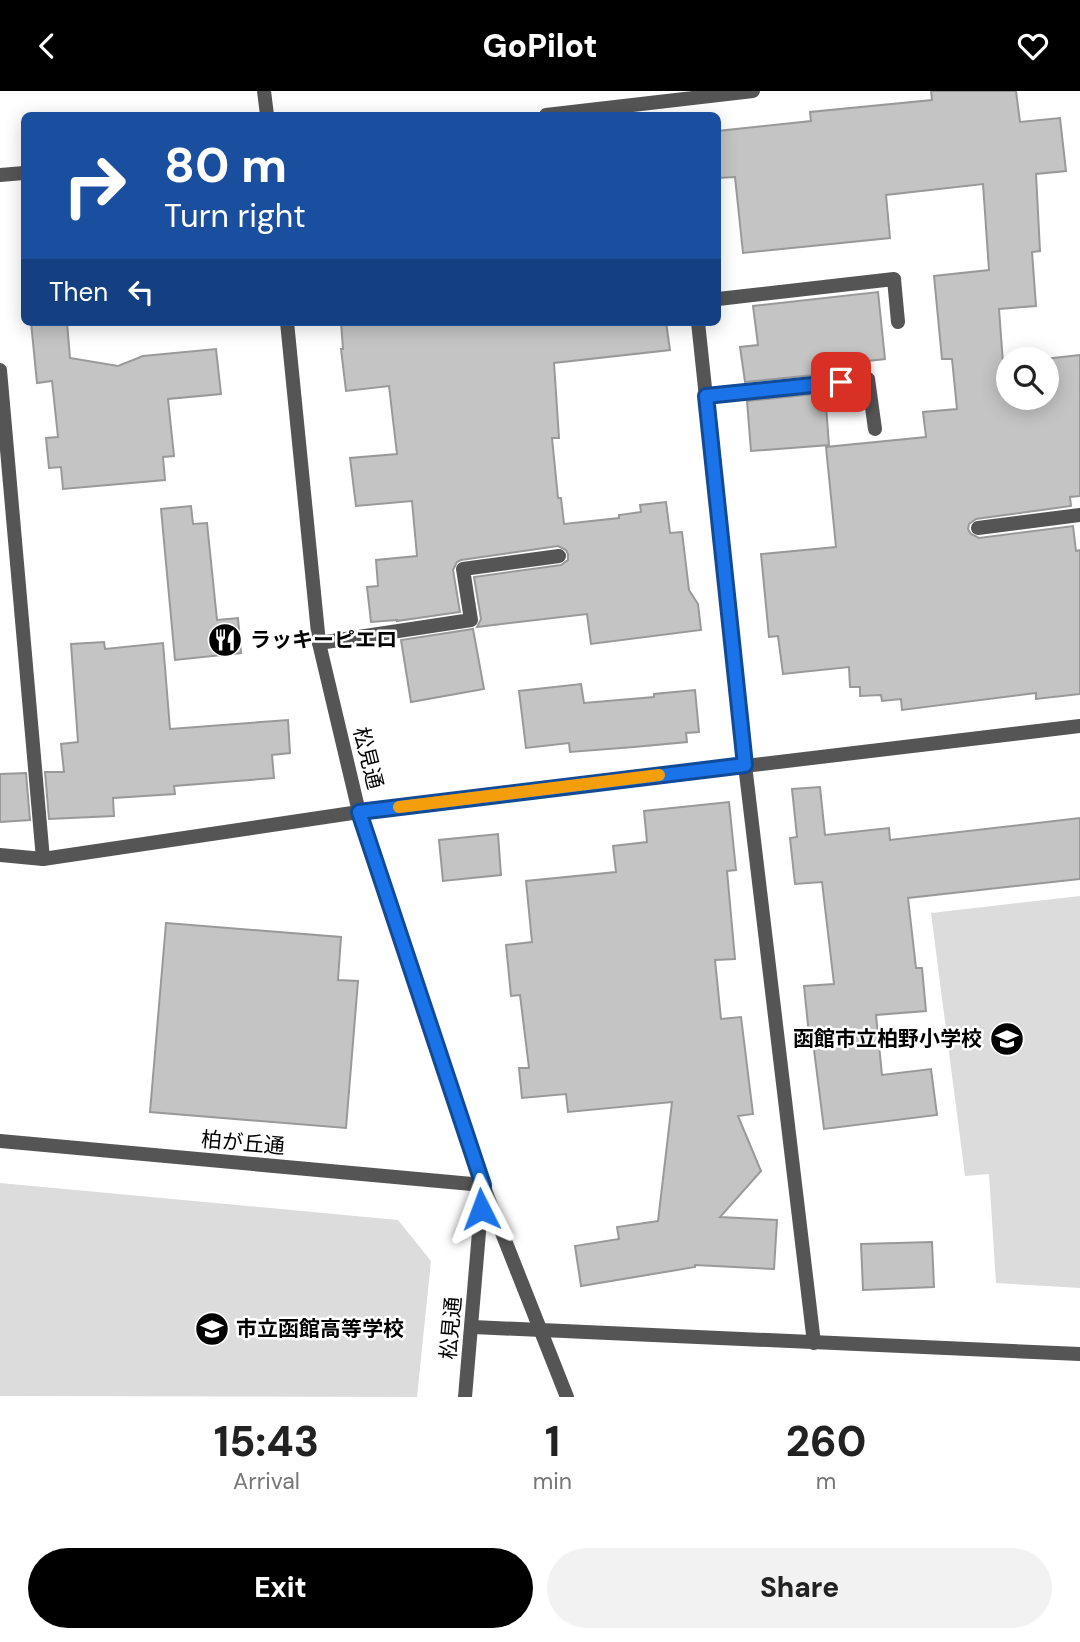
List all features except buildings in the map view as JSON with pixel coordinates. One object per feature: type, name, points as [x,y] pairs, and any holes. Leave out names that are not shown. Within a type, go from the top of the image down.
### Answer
[{"type":"street","points":[[264,91],[267,112]]},
{"type":"street","points":[[566,112],[670,96],[753,91]]},
{"type":"street","points":[[0,175],[21,173]]},
{"type":"street","points":[[721,299],[894,279],[898,322]]},
{"type":"street","name":"松見通","points":[[288,326],[319,643],[359,812],[483,1185],[466,1397]]},
{"type":"street","points":[[698,326],[745,765],[814,1343]]},
{"type":"street","points":[[0,370],[43,859]]},
{"type":"street","points":[[706,396],[869,379],[875,429]]},
{"type":"street","points":[[978,528],[1080,515]]},
{"type":"street","points":[[319,643],[471,619],[463,569],[559,556]]},
{"type":"street","points":[[0,855],[43,859],[359,812],[1080,726]]},
{"type":"street","name":"柏が丘通","points":[[0,1141],[483,1185]]},
{"type":"street","points":[[483,1185],[567,1397]]},
{"type":"street","points":[[473,1327],[1080,1354]]},
{"type":"shaded area","points":[[1080,896],[1080,1288],[996,1283],[989,1174],[965,1176],[931,913]]},
{"type":"shaded area","name":"市立函館高等学校","points":[[0,1183],[398,1220],[431,1261],[417,1397],[0,1396]]},
{"type":"slow traffic","points":[[399,807],[659,775]]},
{"type":"place","name":"ラッキーピエロ","points":[[225,640]]},
{"type":"place","name":"函館市立柏野小学校","points":[[1007,1039]]},
{"type":"place","name":"市立函館高等学校","points":[[212,1329]]},
{"type":"route","points":[[481,1209],[483,1185],[359,812],[745,765],[706,396],[841,382]]}]
